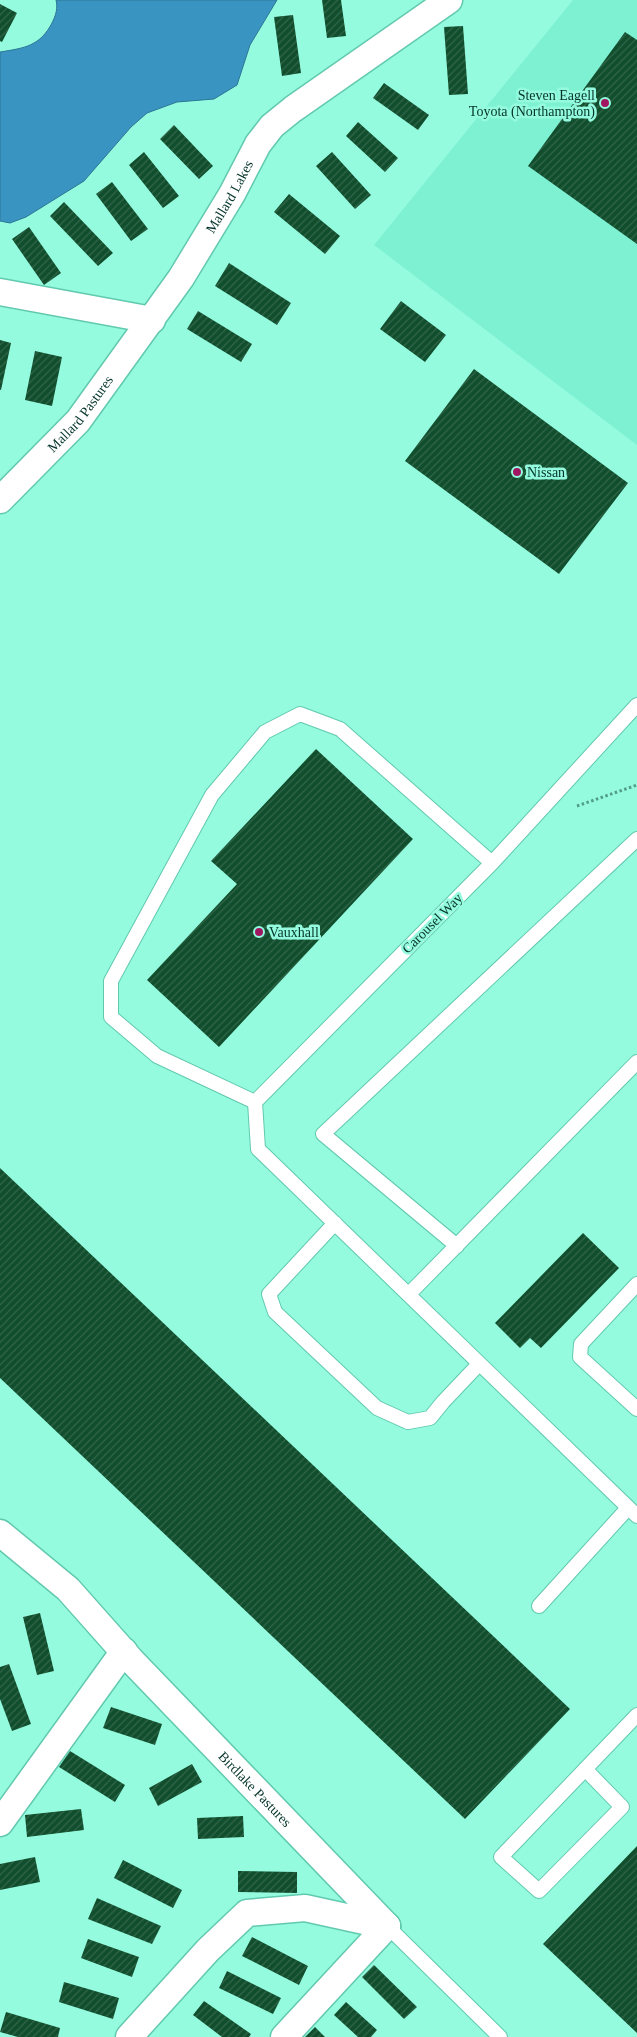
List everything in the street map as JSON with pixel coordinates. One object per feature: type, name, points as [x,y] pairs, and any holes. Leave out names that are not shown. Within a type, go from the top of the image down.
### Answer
[{"type":"street","name":"Mallard Lakes","points":[[152,320],[232,194],[258,144],[272,126],[301,103],[449,0]]},
{"type":"street","points":[[0,292],[152,320]]},
{"type":"street","name":"Mallard Pastures","points":[[0,500],[78,421],[152,320]]},
{"type":"street","name":"Birdlake Pastures","points":[[0,1533],[68,1589],[124,1652],[387,1926]]},
{"type":"street","points":[[0,1823],[124,1652]]},
{"type":"street","points":[[128,2037],[208,1950],[246,1912],[306,1908],[387,1926]]},
{"type":"street","points":[[284,2037],[387,1926]]},
{"type":"lane","name":"Carousel Way","points":[[255,1102],[492,863],[637,705]]},
{"type":"lane","points":[[492,863],[340,729],[300,714],[265,732],[212,795],[112,982],[111,1017],[157,1056],[255,1102],[258,1148],[632,1512],[539,1606]]},
{"type":"lane","points":[[457,1246],[323,1134],[637,839]]},
{"type":"lane","points":[[408,1294],[637,1062]]},
{"type":"lane","points":[[335,1223],[269,1294],[276,1312],[377,1408],[408,1422],[430,1418],[480,1364]]},
{"type":"lane","points":[[637,1284],[581,1344],[580,1357],[637,1409]]},
{"type":"lane","points":[[585,1769],[622,1807],[540,1891],[500,1856],[637,1715]]},
{"type":"lane","points":[[387,1926],[500,2037]]},
{"type":"path","points":[[573,808],[637,785]]},
{"type":"shaded area","points":[[573,0],[637,0],[637,445],[374,245]]},
{"type":"water","points":[[56,0],[277,0],[250,45],[237,85],[214,99],[177,102],[147,113],[131,127],[84,181],[26,217],[10,223],[0,221],[0,52],[31,45],[42,37],[55,17],[57,9]]},
{"type":"building","points":[[322,0],[341,0],[346,36],[327,38]]},
{"type":"building","points":[[0,4],[17,13],[2,42],[0,41]]},
{"type":"building","points":[[293,15],[301,73],[282,76],[274,17]]},
{"type":"building","points":[[463,26],[468,94],[449,95],[444,27]]},
{"type":"building","name":"Steven Eagell Toyota (Northampton)","points":[[625,32],[637,40],[637,244],[528,166]]},
{"type":"building","points":[[384,83],[429,115],[418,130],[373,98]]},
{"type":"building","points":[[358,122],[398,158],[385,172],[346,136]]},
{"type":"building","points":[[174,125],[213,166],[199,179],[160,139]]},
{"type":"building","points":[[144,152],[179,196],[163,208],[129,165]]},
{"type":"building","points":[[332,152],[371,195],[355,209],[316,166]]},
{"type":"building","points":[[112,182],[148,229],[131,241],[96,194]]},
{"type":"building","points":[[289,194],[340,236],[325,254],[274,212]]},
{"type":"building","points":[[64,202],[113,253],[98,266],[50,216]]},
{"type":"building","points":[[29,227],[61,273],[44,285],[12,239]]},
{"type":"building","points":[[229,263],[291,303],[277,325],[215,286]]},
{"type":"building","points":[[401,301],[446,335],[425,362],[380,329]]},
{"type":"building","points":[[198,311],[252,344],[241,362],[187,329]]},
{"type":"building","points":[[0,340],[11,343],[1,390],[0,390]]},
{"type":"building","points":[[35,351],[62,357],[52,406],[25,400]]},
{"type":"building","name":"Nissan","points":[[474,369],[628,483],[559,574],[405,461]]},
{"type":"building","name":"Vauxhall","points":[[316,749],[413,839],[219,1047],[147,980],[237,884],[211,861]]},
{"type":"building","points":[[0,1168],[570,1709],[465,1819],[0,1378]]},
{"type":"building","points":[[583,1233],[619,1268],[541,1348],[530,1338],[520,1348],[495,1323]]},
{"type":"building","points":[[40,1613],[54,1671],[37,1675],[23,1617]]},
{"type":"building","points":[[9,1664],[31,1724],[12,1731],[0,1699],[0,1667]]},
{"type":"building","points":[[111,1707],[162,1724],[155,1745],[103,1728]]},
{"type":"building","points":[[70,1751],[125,1785],[115,1802],[59,1767]]},
{"type":"building","points":[[192,1764],[202,1782],[158,1806],[149,1788]]},
{"type":"building","points":[[81,1809],[84,1830],[27,1837],[25,1815]]},
{"type":"building","points":[[243,1816],[244,1837],[198,1839],[197,1818]]},
{"type":"building","points":[[637,1846],[637,2033],[543,1944]]},
{"type":"building","points":[[35,1857],[40,1882],[0,1890],[0,1864]]},
{"type":"building","points":[[123,1860],[182,1890],[173,1908],[114,1878]]},
{"type":"building","points":[[238,1871],[297,1872],[297,1893],[238,1892]]},
{"type":"building","points":[[97,1898],[161,1926],[152,1944],[88,1919]]},
{"type":"building","points":[[252,1937],[308,1966],[299,1985],[242,1956]]},
{"type":"building","points":[[88,1939],[139,1957],[132,1977],[81,1958]]},
{"type":"building","points":[[374,1965],[417,2007],[404,2019],[362,1977]]},
{"type":"building","points":[[227,1971],[281,1998],[273,2014],[219,1988]]},
{"type":"building","points":[[64,1982],[119,1998],[113,2019],[59,2002]]},
{"type":"building","points":[[204,2001],[251,2034],[249,2037],[222,2037],[193,2015]]},
{"type":"building","points":[[346,2002],[377,2030],[371,2037],[358,2037],[334,2015]]},
{"type":"building","points":[[6,2012],[60,2028],[58,2037],[18,2037],[0,2032]]},
{"type":"building","points":[[315,2027],[325,2037],[305,2037]]},
{"type":"place","name":"Steven Eagell Toyota (Northampton)","points":[[605,103]]},
{"type":"place","name":"Nissan","points":[[517,472]]},
{"type":"place","name":"Vauxhall","points":[[259,932]]}]
